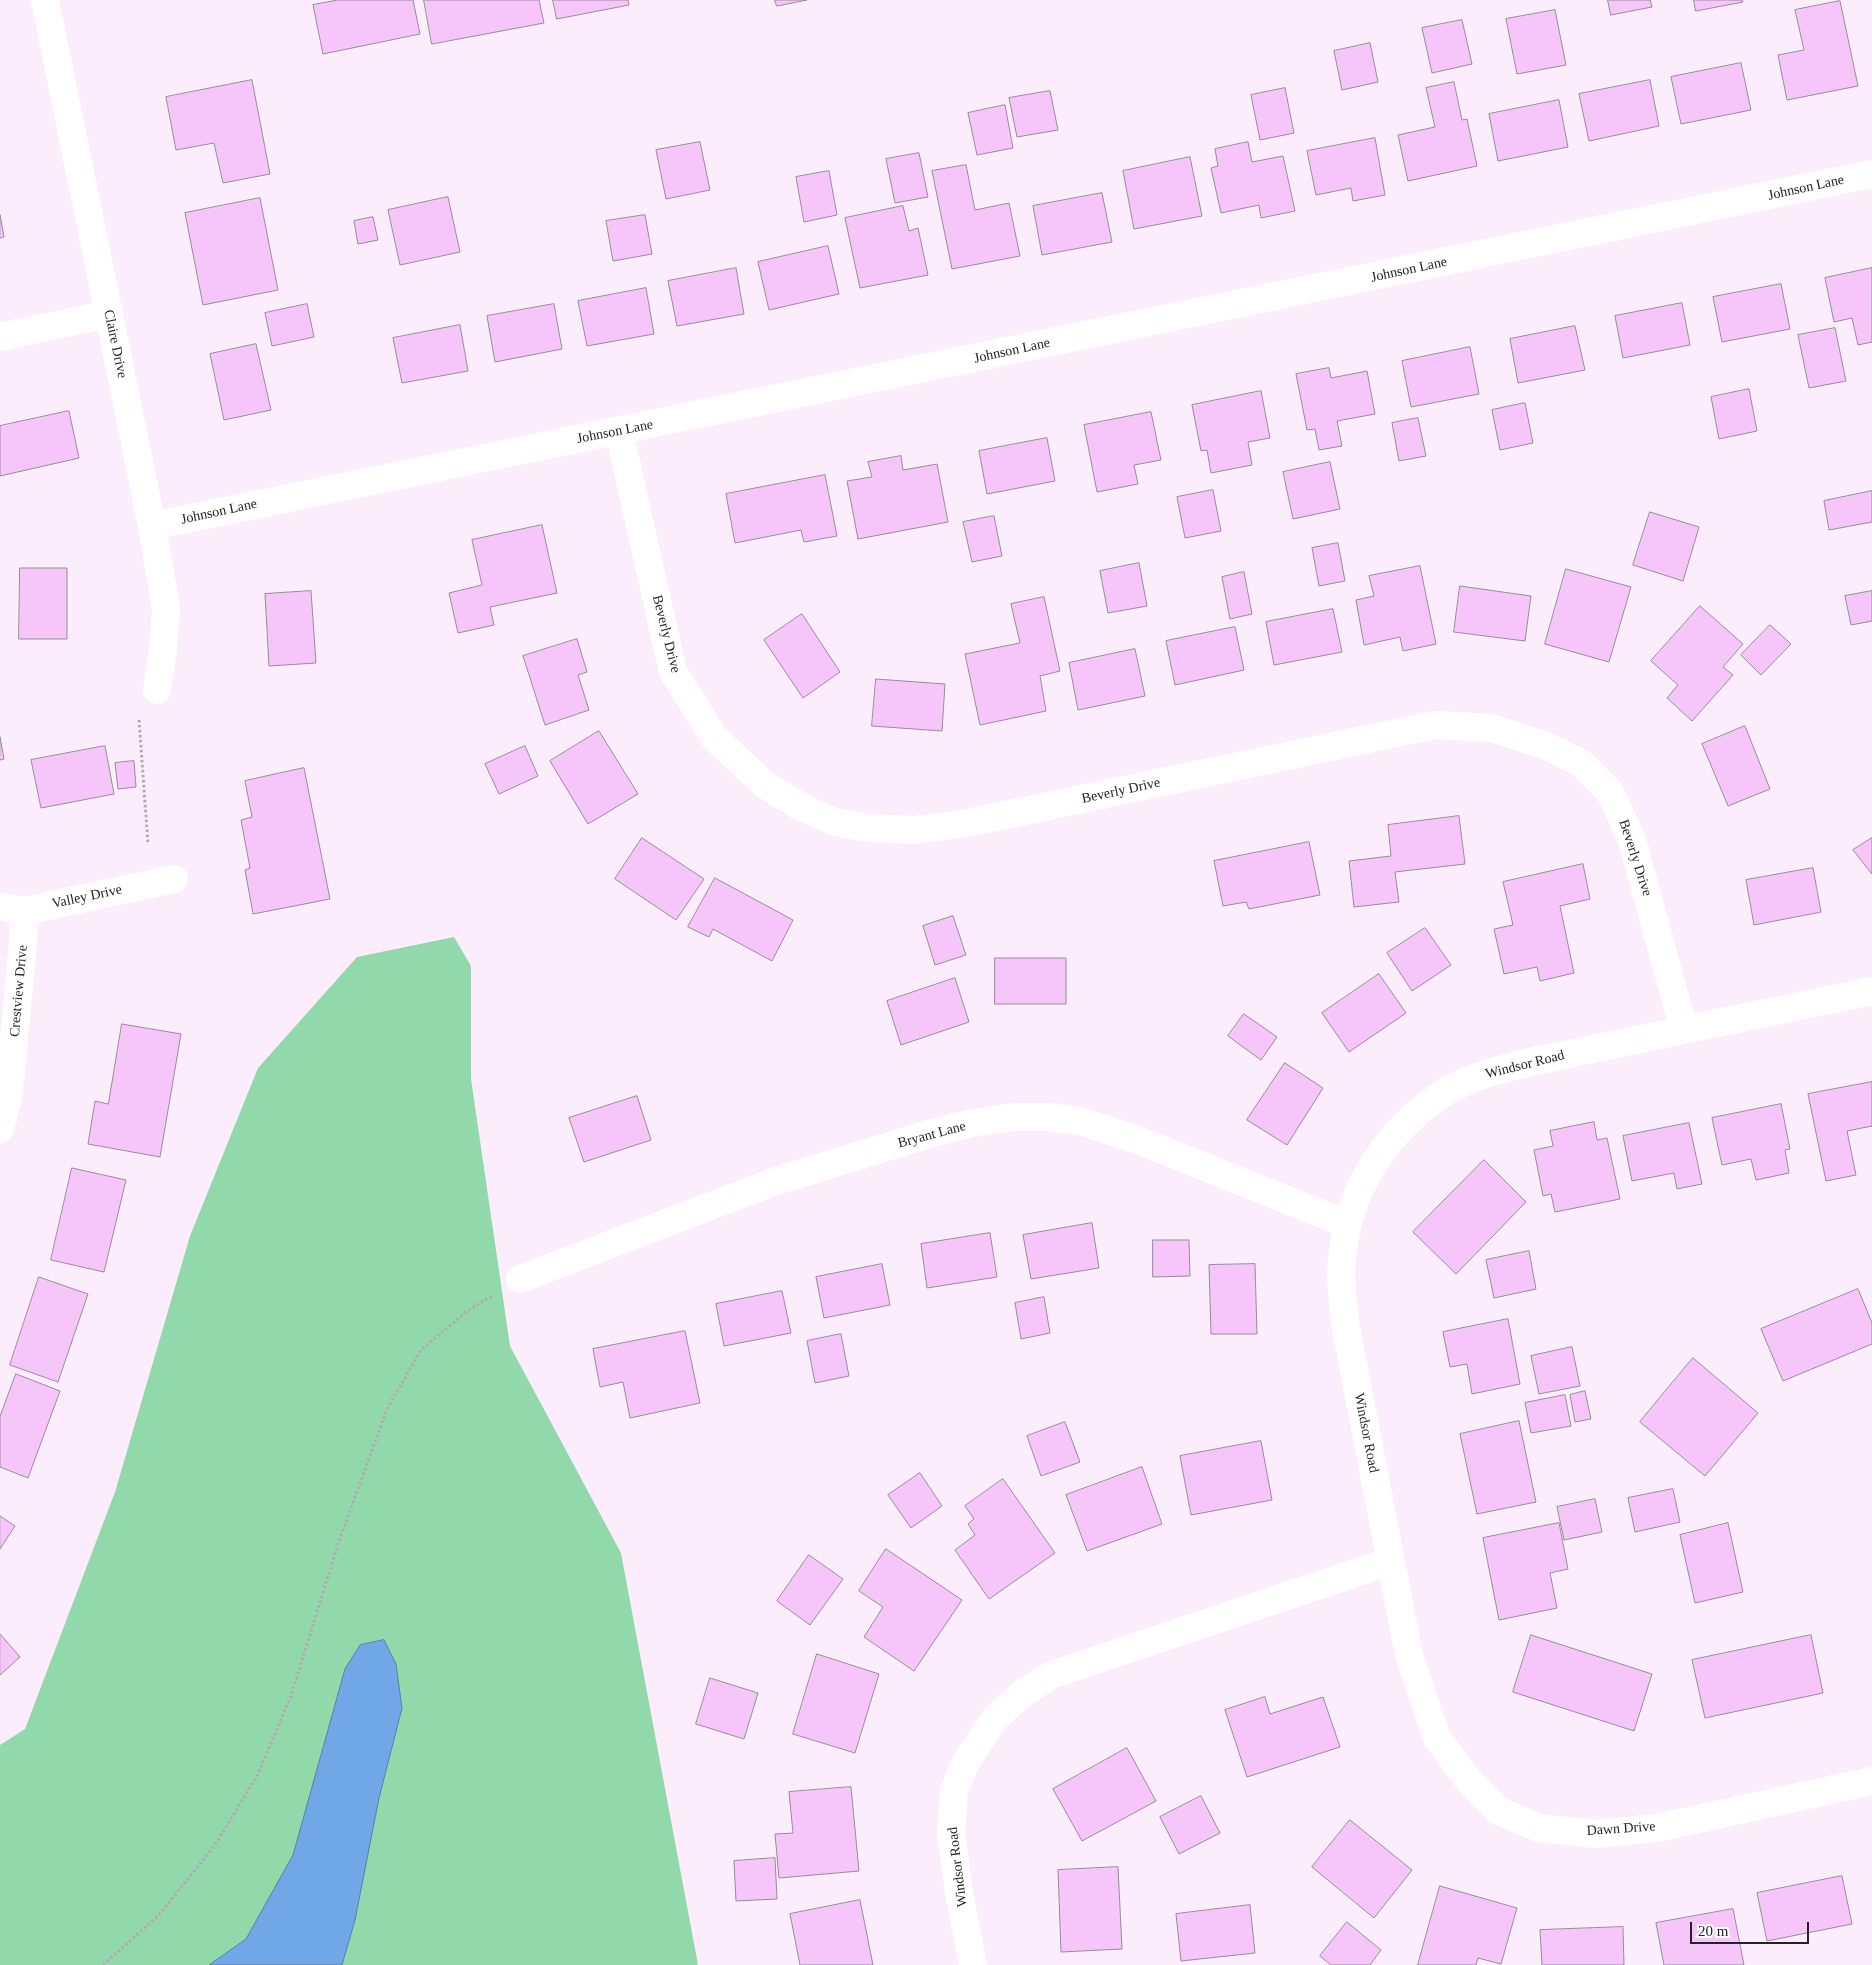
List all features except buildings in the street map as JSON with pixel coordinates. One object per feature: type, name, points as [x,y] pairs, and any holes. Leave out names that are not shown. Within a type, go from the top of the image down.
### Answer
[{"type":"street","name":"Claire Drive","points":[[45,0],[152,526],[166,608],[164,649],[157,690]]},
{"type":"street","name":"Johnson Lane","points":[[152,526],[1872,174]]},
{"type":"street","points":[[0,337],[108,314]]},
{"type":"street","name":"Beverly Drive","points":[[619,431],[673,672],[714,737],[764,784],[801,807],[835,822],[867,828],[915,830],[967,823],[1435,725],[1491,728],[1544,745],[1581,763],[1610,792],[1632,840],[1684,1030]]},
{"type":"street","name":"Valley Drive","points":[[12,909],[174,879]]},
{"type":"street","name":"Crestview Drive","points":[[0,1129],[9,1093],[23,943],[12,909]]},
{"type":"street","name":"Windsor Road","points":[[974,1965],[959,1893],[951,1833],[954,1790],[966,1762],[995,1718],[1022,1694],[1051,1675],[1391,1560],[1344,1323],[1341,1276],[1348,1224],[1368,1173],[1385,1146],[1407,1121],[1450,1090],[1485,1074],[1535,1061],[1872,991]]},
{"type":"street","name":"Bryant Lane","points":[[520,1279],[776,1181],[930,1134],[972,1123],[1014,1117],[1049,1117],[1088,1124],[1138,1140],[1348,1224]]},
{"type":"street","name":"Dawn Drive","points":[[1391,1560],[1409,1655],[1437,1738],[1469,1781],[1498,1811],[1539,1828],[1596,1834],[1657,1828],[1872,1781]]},
{"type":"path","points":[[139,716],[148,844]]},
{"type":"path","points":[[103,1965],[159,1915],[215,1844],[257,1776],[291,1696],[338,1544],[387,1410],[421,1350],[467,1311],[520,1279]]},
{"type":"green space","points":[[454,937],[471,966],[471,1079],[510,1346],[621,1553],[698,1965],[0,1965],[0,1745],[25,1729],[115,1492],[190,1236],[258,1068],[357,957]]},
{"type":"water","points":[[384,1640],[396,1664],[402,1708],[379,1798],[355,1920],[342,1965],[209,1965],[246,1939],[293,1855],[345,1669],[360,1645]]}]
